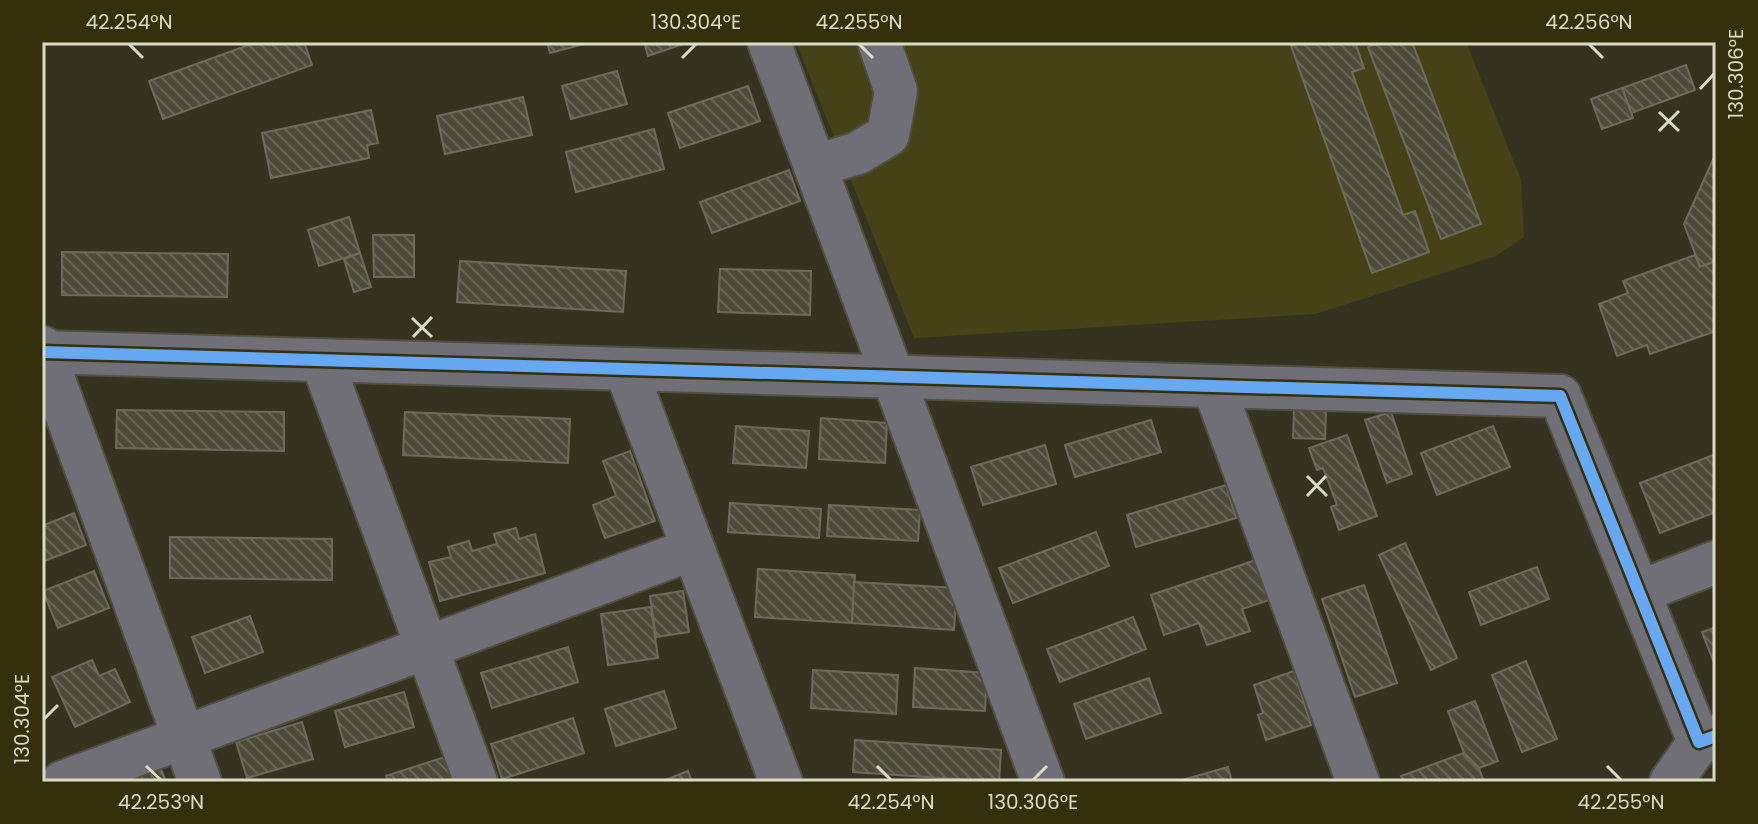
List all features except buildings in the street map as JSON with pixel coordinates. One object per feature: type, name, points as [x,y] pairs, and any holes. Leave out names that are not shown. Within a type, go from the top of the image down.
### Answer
[{"type":"street","points":[[769,42],[1043,782]]},
{"type":"street","points":[[815,166],[858,153],[888,135],[896,91],[879,42]]},
{"type":"street","points":[[200,782],[43,350],[322,361],[1560,396],[1639,592],[1708,739],[1671,782]]},
{"type":"street","points":[[322,361],[476,782]]},
{"type":"street","points":[[626,370],[781,782]]},
{"type":"street","points":[[1214,387],[1358,782]]},
{"type":"street","points":[[63,782],[693,549]]},
{"type":"street","points":[[1639,592],[1716,562]]},
{"type":"shaded area","points":[[796,42],[1466,42],[1521,180],[1524,237],[1496,256],[1316,314],[914,338]]},
{"type":"cycle path","points":[[42,352],[1560,396],[1699,742],[1716,736]]}]
